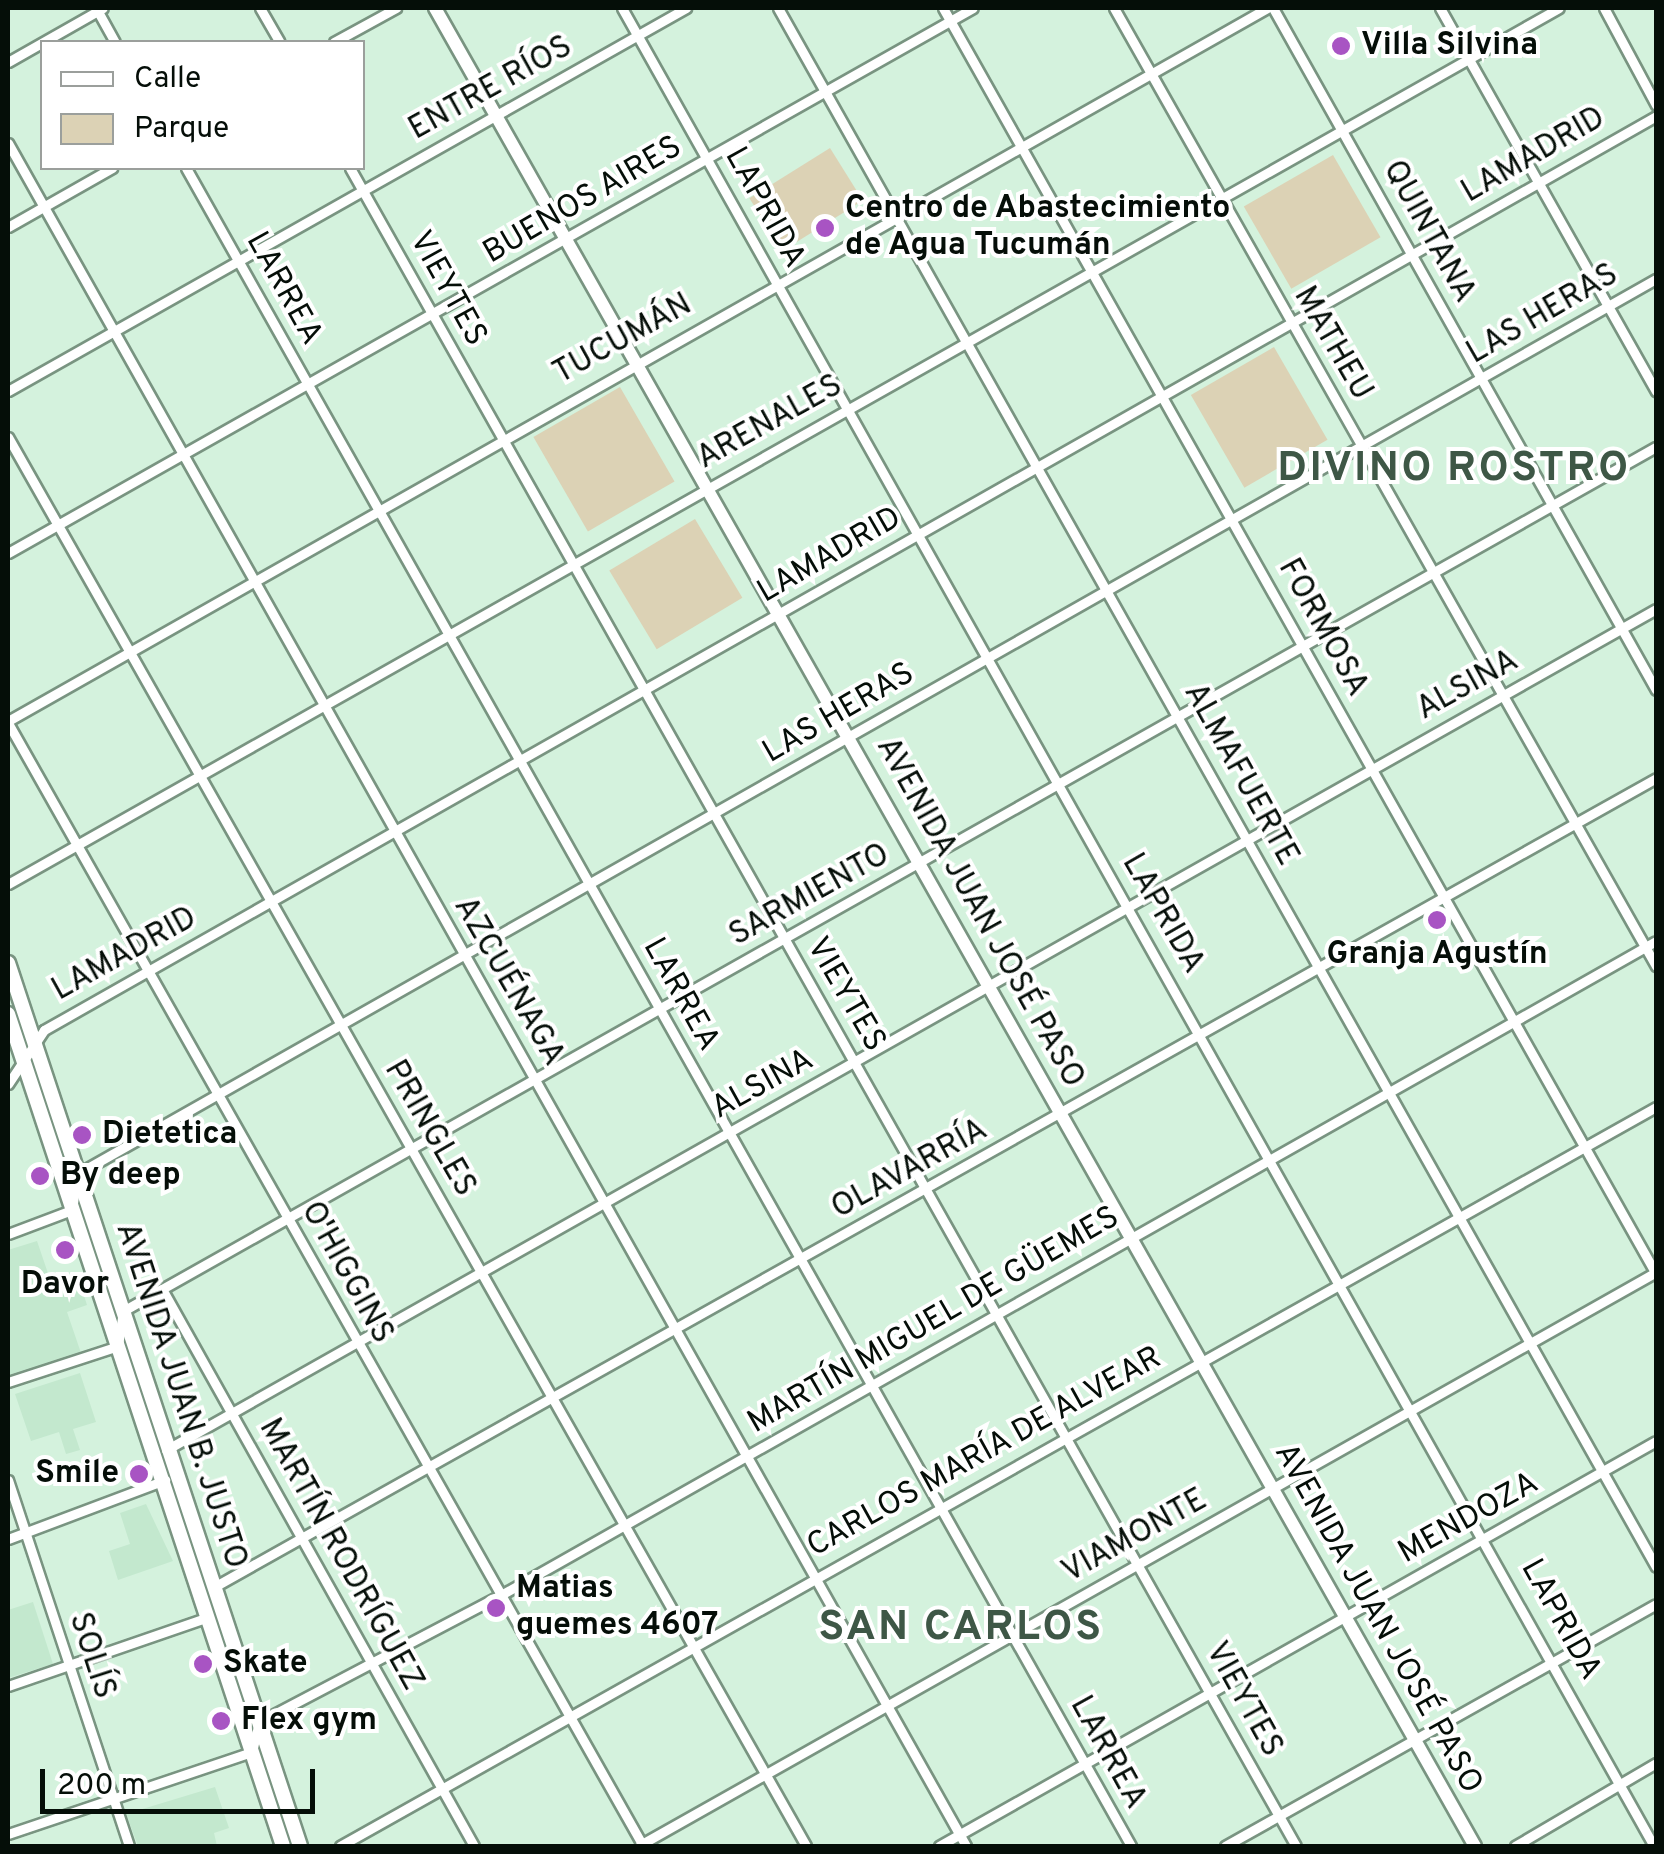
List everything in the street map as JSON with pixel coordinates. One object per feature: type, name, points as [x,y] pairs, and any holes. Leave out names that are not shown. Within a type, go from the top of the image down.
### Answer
[{"type":"main road","name":"AVENIDA JUAN JOSÉ PASO","points":[[435,8],[1475,1846]]},
{"type":"main road","name":"AVENIDA JUAN B. JUSTO","points":[[8,963],[123,1311],[161,1452],[162,1481],[284,1846]]},
{"type":"main road","name":"AVENIDA JUAN B. JUSTO","points":[[8,1014],[118,1346],[161,1452],[177,1475],[300,1846]]},
{"type":"street","points":[[260,8],[279,40]]},
{"type":"street","points":[[338,40],[396,8]]},
{"type":"street","name":"LAPRIDA","points":[[622,8],[1556,1661],[1654,1846]]},
{"type":"street","name":"ENTRE RÍOS","points":[[8,391],[686,8]]},
{"type":"street","name":"ALMAFUERTE","points":[[778,8],[1656,1567]]},
{"type":"street","name":"FORMOSA","points":[[943,8],[1159,398],[1232,520],[1656,1273]]},
{"type":"street","name":"BUENOS AIRES","points":[[8,553],[972,8]]},
{"type":"street","name":"MATHEU","points":[[1114,8],[1656,966]]},
{"type":"street","name":"TUCUMÁN","points":[[8,722],[635,361],[899,220],[1270,8]]},
{"type":"street","name":"QUINTANA","points":[[1270,8],[1656,690]]},
{"type":"street","points":[[1440,8],[1656,392]]},
{"type":"street","name":"ARENALES","points":[[8,884],[1559,8]]},
{"type":"street","points":[[1604,8],[1656,105]]},
{"type":"street","points":[[46,40],[99,9],[114,40]]},
{"type":"street","points":[[8,62],[40,43]]},
{"type":"street","name":"LAMADRID","points":[[8,1084],[44,1030],[1656,116]]},
{"type":"street","name":"AZCUÉNAGA","points":[[8,143],[392,833],[465,954],[966,1846]]},
{"type":"street","points":[[8,227],[108,170]]},
{"type":"street","name":"LARREA","points":[[187,170],[1131,1846]]},
{"type":"street","name":"VIEYTES","points":[[351,170],[1296,1846]]},
{"type":"street","name":"LAS HERAS","points":[[77,1174],[1656,280]]},
{"type":"street","name":"PRINGLES","points":[[8,437],[806,1846]]},
{"type":"street","name":"SARMIENTO","points":[[123,1311],[1656,447]]},
{"type":"street","name":"ALSINA","points":[[161,1452],[606,1205],[1656,608]]},
{"type":"street","name":"O'HIGGINS","points":[[8,722],[641,1846]]},
{"type":"street","name":"OLAVARRÍA","points":[[214,1587],[430,1470],[1656,778]]},
{"type":"street","name":"MARTÍN MIGUEL DE GÜEMES","points":[[259,1722],[501,1595],[1656,941]]},
{"type":"street","name":"CARLOS MARÍA DE ALVEAR","points":[[340,1846],[939,1505],[1202,1364],[1656,1107]]},
{"type":"street","points":[[8,1234],[72,1210],[77,1174]]},
{"type":"street","name":"VIAMONTE","points":[[641,1846],[1656,1273]]},
{"type":"street","name":"MARTÍN RODRÍGUEZ","points":[[162,1289],[474,1846]]},
{"type":"street","points":[[8,1382],[118,1346],[123,1311]]},
{"type":"street","name":"MENDOZA","points":[[940,1846],[1656,1441]]},
{"type":"street","points":[[8,1539],[177,1475]]},
{"type":"street","name":"SOLÍS","points":[[8,1480],[128,1846]]},
{"type":"street","points":[[8,1686],[208,1618],[214,1587]]},
{"type":"street","points":[[1225,1846],[1656,1604]]},
{"type":"street","points":[[8,1834],[252,1752],[259,1722]]},
{"type":"street","points":[[1515,1846],[1656,1763]]},
{"type":"shaded area","points":[[37,1241],[53,1288],[79,1280],[87,1305],[67,1312],[81,1353],[8,1377],[8,1250]]},
{"type":"shaded area","points":[[80,1373],[96,1422],[73,1429],[80,1450],[66,1454],[59,1432],[31,1441],[15,1394]]},
{"type":"shaded area","points":[[146,1504],[173,1561],[118,1580],[109,1551],[130,1544],[120,1513]]},
{"type":"shaded area","points":[[33,1602],[53,1664],[8,1678],[8,1610]]},
{"type":"shaded area","points":[[215,1787],[229,1828],[214,1833],[217,1846],[138,1846],[126,1814]]},
{"type":"green space","points":[[830,148],[863,201],[782,251],[749,198]]},
{"type":"green space","points":[[1333,155],[1380,237],[1291,289],[1244,206]]},
{"type":"green space","points":[[1274,347],[1328,440],[1244,488],[1191,395]]},
{"type":"green space","points":[[620,387],[674,481],[588,531],[533,437]]},
{"type":"green space","points":[[695,519],[742,598],[657,649],[609,571]]},
{"type":"place","name":"Villa Silvina","points":[[1341,46]]},
{"type":"place","name":"Centro de Abastecimiento de Agua Tucumán","points":[[825,228]]},
{"type":"place","name":"Granja Agustín","points":[[1437,920]]},
{"type":"place","name":"Dietetica","points":[[82,1135]]},
{"type":"place","name":"By deep","points":[[40,1176]]},
{"type":"place","name":"Davor","points":[[65,1250]]},
{"type":"place","name":"Smile","points":[[139,1474]]},
{"type":"place","name":"Matias guemes 4607","points":[[496,1608]]},
{"type":"place","name":"Skate","points":[[203,1664]]},
{"type":"place","name":"Flex gym","points":[[221,1721]]},
{"type":"district","name":"DIVINO ROSTRO","points":[[1454,470]]},
{"type":"district","name":"SAN CARLOS","points":[[961,1629]]}]
